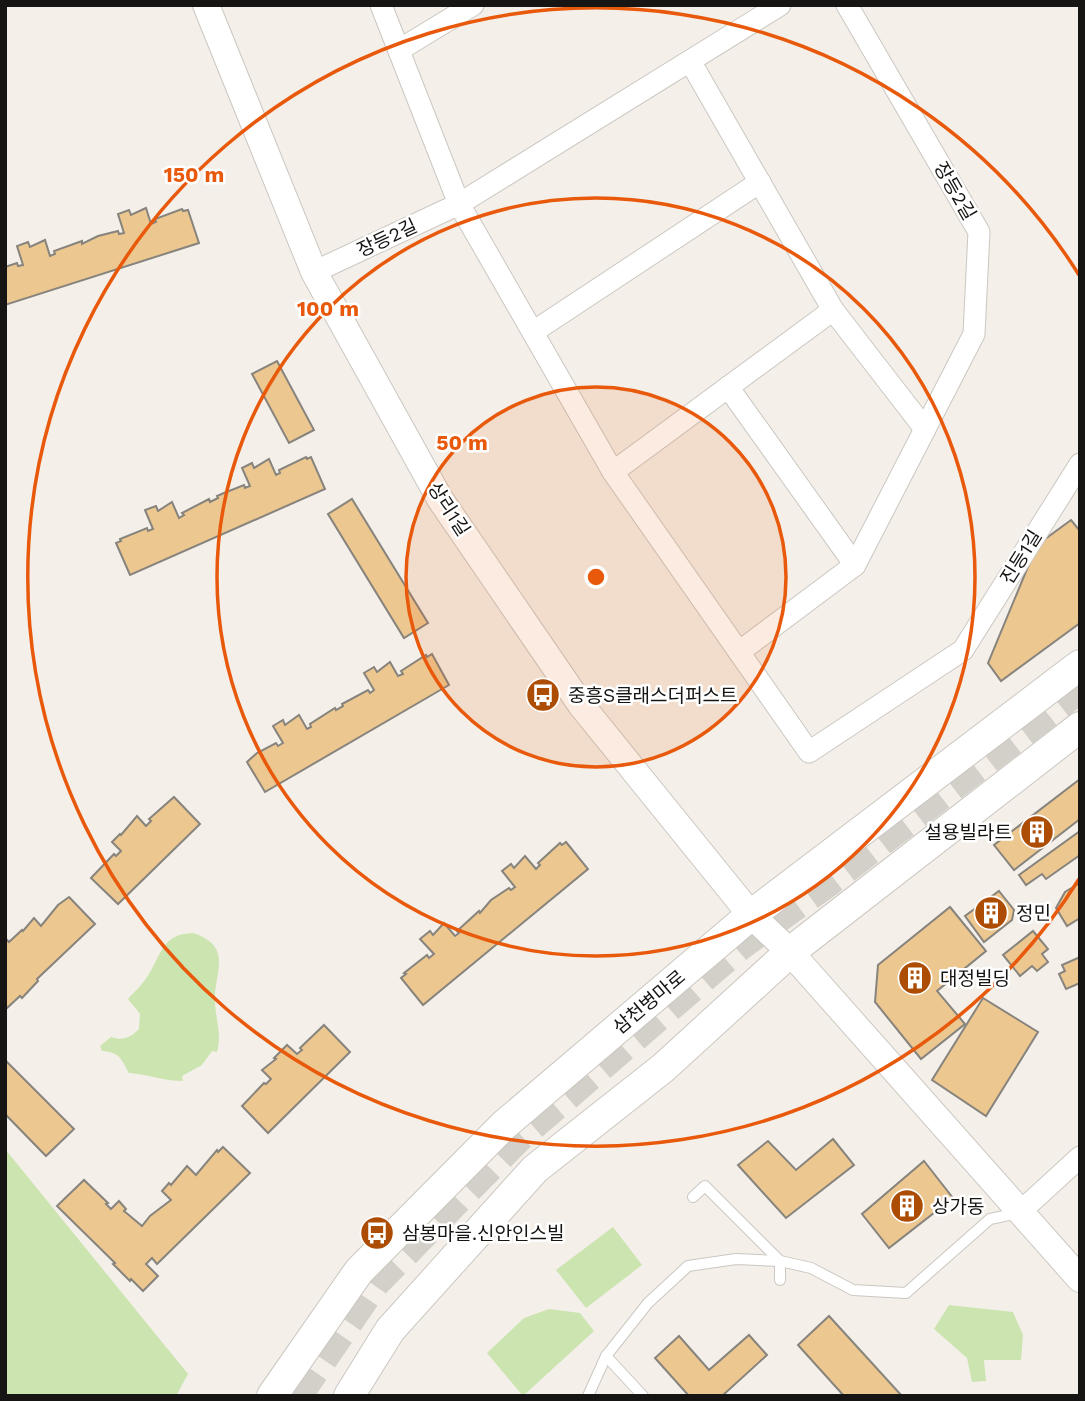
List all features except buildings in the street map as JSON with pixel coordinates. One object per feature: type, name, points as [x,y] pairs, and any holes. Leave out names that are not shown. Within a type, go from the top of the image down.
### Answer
[{"type":"main road","name":"삼천병마로","points":[[272,1396],[359,1271],[504,1125],[751,915],[1080,665]]},
{"type":"main road","points":[[349,1396],[390,1330],[535,1169],[663,1068],[790,953],[1080,727]]},
{"type":"street","name":"상리1길","points":[[206,5],[314,272],[440,499],[581,705],[751,915],[790,953]]},
{"type":"street","points":[[381,5],[459,204],[613,472],[739,652]]},
{"type":"street","points":[[398,50],[473,5]]},
{"type":"street","name":"장등2길","points":[[314,272],[459,204],[780,5]]},
{"type":"street","name":"장등2길","points":[[739,652],[855,565],[974,334],[979,232],[847,5]]},
{"type":"street","points":[[691,61],[833,310],[925,429]]},
{"type":"street","points":[[533,332],[760,182]]},
{"type":"street","points":[[613,472],[833,310]]},
{"type":"street","points":[[728,387],[855,565]]},
{"type":"street","name":"진등1길","points":[[739,652],[809,752],[963,650],[1080,464]]},
{"type":"street","points":[[790,953],[1080,1279]]},
{"type":"street","points":[[1019,1213],[1080,1157]]},
{"type":"lane","points":[[693,1197],[705,1186],[780,1261],[780,1280]]},
{"type":"lane","points":[[588,1396],[606,1356],[648,1303],[688,1266],[736,1259],[780,1261],[811,1268],[853,1290],[906,1293],[990,1219],[1019,1213]]},
{"type":"lane","points":[[606,1356],[643,1396]]},
{"type":"green space","points":[[193,933],[206,939],[218,953],[215,992],[219,1033],[217,1052],[212,1051],[202,1065],[182,1076],[183,1081],[129,1073],[119,1057],[102,1051],[100,1046],[111,1037],[126,1038],[139,1029],[140,1014],[128,999],[145,980],[168,942],[182,934]]},
{"type":"green space","points":[[5,1149],[188,1374],[176,1396],[5,1396]]},
{"type":"green space","points":[[613,1227],[642,1265],[586,1308],[556,1270]]},
{"type":"green space","points":[[949,1305],[1013,1312],[1023,1335],[1021,1360],[984,1360],[986,1381],[972,1382],[967,1358],[934,1329]]},
{"type":"green space","points":[[549,1309],[580,1313],[594,1331],[523,1396],[487,1353],[524,1318]]},
{"type":"tunnel","points":[[297,1396],[375,1283],[518,1138],[742,944],[828,882],[1080,688]]},
{"type":"place","name":"중흥S클래스더퍼스트","points":[[543,695]]},
{"type":"place","name":"설용빌라트","points":[[1037,832]]},
{"type":"place","name":"정민","points":[[991,913]]},
{"type":"place","name":"대정빌딩","points":[[915,978]]},
{"type":"place","name":"상가동","points":[[907,1206]]},
{"type":"place","name":"삼봉마을.신안인스빌","points":[[377,1233]]}]
